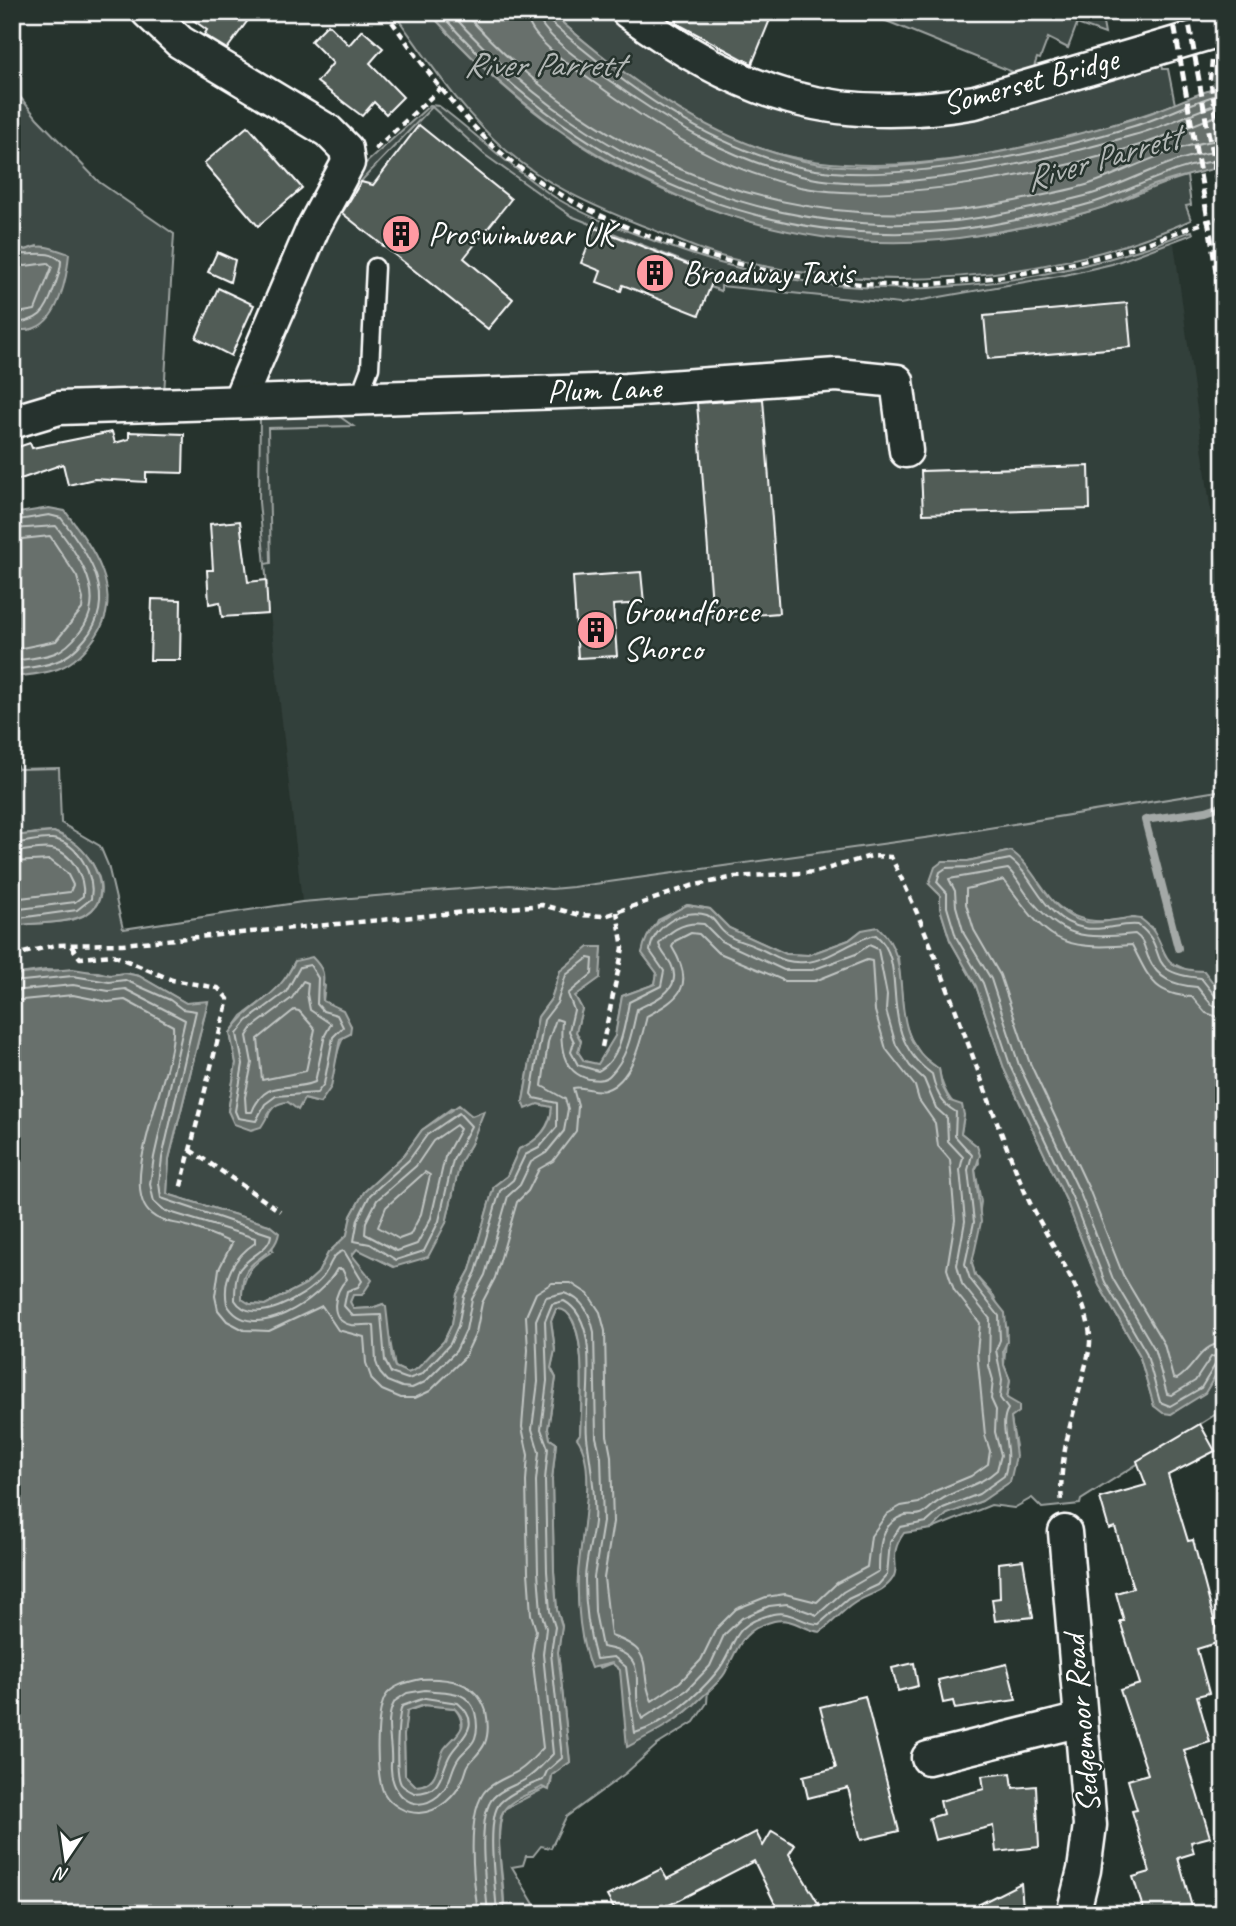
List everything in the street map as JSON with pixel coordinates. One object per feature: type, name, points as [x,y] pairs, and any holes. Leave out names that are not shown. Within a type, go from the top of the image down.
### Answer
[{"type":"street","points":[[148,12],[180,42],[328,131],[346,149],[348,163],[313,228],[239,401]]},
{"type":"street","name":"Somerset Bridge","points":[[628,12],[703,61],[769,92],[823,107],[867,111],[944,108],[975,102],[1161,46],[1215,43]]},
{"type":"street","name":"Plum Lane","points":[[12,422],[59,408],[626,390],[837,375],[897,381],[906,452]]},
{"type":"street","name":"Sedgemoor Road","points":[[1065,1532],[1090,1825],[1084,1870],[1073,1914]]},
{"type":"street","points":[[928,1758],[1081,1720]]},
{"type":"lane","points":[[359,397],[370,368],[374,267]]},
{"type":"path","points":[[385,12],[441,88],[484,138],[509,158],[592,211],[706,257],[780,275],[859,284],[929,285],[1094,258],[1224,217]]},
{"type":"path","points":[[1215,43],[1210,79],[1224,163]]},
{"type":"path","points":[[348,163],[376,148],[441,88]]},
{"type":"path","points":[[12,956],[55,945],[122,944],[542,905],[580,915],[605,916],[691,886],[735,877],[816,872],[871,856],[891,857],[920,915],[1026,1195],[1056,1249],[1087,1317],[1091,1339],[1066,1444],[1060,1489],[1065,1532]]},
{"type":"path","points":[[602,1047],[623,948],[617,912]]},
{"type":"path","points":[[70,945],[80,958],[113,955],[172,980],[218,988],[228,999],[180,1190]]},
{"type":"path","points":[[190,1150],[280,1211]]},
{"type":"shaded area","points":[[393,12],[429,12],[509,91],[600,157],[649,184],[754,222],[857,240],[971,236],[1072,216],[1187,176],[1191,205],[1186,206],[1191,220],[1137,241],[1080,257],[1021,269],[961,276],[900,279],[840,276],[781,269],[724,257],[588,202],[522,163],[491,136],[460,103]]},
{"type":"shaded area","points":[[550,12],[617,12],[821,112],[1161,60],[1163,69],[1168,69],[1175,104],[1080,134],[973,157],[866,165],[815,161],[768,151],[708,127],[625,74]]},
{"type":"shaded area","points":[[864,12],[1101,12],[1105,34],[1077,24],[1068,48],[1048,38],[1030,79]]},
{"type":"shaded area","points":[[1224,41],[1224,86],[1215,88],[1218,66],[1214,45]]},
{"type":"shaded area","points":[[12,87],[37,118],[99,182],[174,234],[164,394],[68,393],[12,406],[12,330],[33,329],[56,306],[61,288],[37,246],[26,250],[12,245]]},
{"type":"shaded area","points":[[430,105],[439,106],[541,188],[583,212],[668,246],[727,265],[786,278],[845,286],[963,286],[1082,266],[1192,231],[1193,234],[1112,264],[900,304],[721,286],[721,291],[710,287],[714,274],[571,216],[485,155],[432,107],[364,178],[339,210],[258,390],[312,256],[355,173]]},
{"type":"shaded area","points":[[432,107],[485,155],[571,216],[715,275],[721,290],[721,286],[900,304],[1065,275],[1174,243],[1224,607],[1224,790],[939,836],[573,887],[551,889],[510,885],[302,902],[265,563],[271,562],[268,428],[258,390],[339,210],[364,178]]},
{"type":"shaded area","points":[[336,414],[353,426],[268,428],[271,563],[265,564],[267,586],[259,502],[260,415]]},
{"type":"shaded area","points":[[12,749],[18,769],[59,768],[61,823],[100,846],[108,865],[123,929],[302,902],[510,885],[551,889],[573,887],[939,836],[1224,790],[1224,997],[1217,985],[1168,961],[1152,927],[1133,917],[1089,920],[1066,912],[1045,893],[1022,861],[1011,851],[968,861],[943,861],[940,908],[950,940],[976,986],[1005,1071],[1066,1200],[1099,1285],[1139,1354],[1154,1406],[1171,1414],[1188,1403],[1222,1368],[1224,1361],[1224,1409],[1081,1500],[1080,1504],[1042,1508],[1032,1498],[1014,1508],[991,1505],[932,1529],[947,1514],[982,1501],[1016,1446],[1007,1399],[1010,1380],[1004,1365],[1007,1328],[994,1296],[975,1275],[972,1263],[981,1202],[975,1170],[979,1163],[977,1146],[961,1133],[964,1115],[947,1095],[939,1069],[922,1056],[911,1039],[904,1021],[898,957],[862,930],[849,940],[808,955],[786,954],[729,928],[710,909],[688,905],[658,920],[642,953],[657,973],[655,984],[622,996],[615,1037],[598,1065],[584,1061],[578,1052],[581,1041],[576,1032],[582,1009],[575,996],[599,978],[602,948],[560,971],[551,999],[538,1017],[523,1101],[552,1107],[549,1121],[537,1138],[519,1149],[507,1176],[494,1186],[470,1270],[457,1294],[452,1324],[444,1341],[417,1369],[408,1373],[395,1367],[383,1304],[372,1308],[353,1309],[350,1302],[359,1267],[352,1255],[357,1248],[394,1267],[446,1223],[460,1163],[471,1144],[483,1112],[472,1116],[452,1108],[422,1130],[404,1155],[364,1192],[351,1216],[347,1235],[328,1253],[318,1273],[306,1284],[265,1305],[250,1304],[241,1299],[244,1282],[254,1265],[273,1251],[269,1225],[167,1194],[169,1159],[208,1002],[186,1003],[139,976],[125,973],[110,975],[46,970],[12,975],[12,926],[75,919],[92,910],[99,900],[101,889],[93,865],[66,837],[51,832],[12,836]],"holes":[[[295,961],[325,986],[323,1001],[345,1017],[351,1026],[340,1044],[330,1084],[320,1103],[304,1099],[293,1105],[279,1102],[270,1108],[268,1117],[228,1111],[236,1063],[230,1033],[242,1016],[281,987]]]},
{"type":"shaded area","points":[[562,1308],[571,1317],[576,1331],[582,1366],[578,1438],[584,1451],[588,1486],[579,1561],[578,1597],[588,1661],[600,1668],[612,1663],[620,1670],[623,1688],[645,1737],[683,1713],[708,1690],[707,1703],[694,1722],[657,1745],[626,1773],[566,1817],[551,1848],[541,1846],[533,1856],[526,1856],[523,1865],[512,1867],[540,1914],[504,1914],[499,1834],[504,1809],[551,1785],[552,1775],[570,1762],[558,1652],[562,1626],[557,1610],[554,1571],[552,1480],[556,1443],[550,1439],[548,1428],[556,1378],[551,1368],[555,1350],[551,1321],[556,1309]]},
{"type":"shaded area","points":[[425,1705],[454,1708],[460,1716],[462,1727],[437,1772],[429,1782],[416,1786],[405,1775],[404,1735],[407,1711]]},
{"type":"water","name":"River Parrett","points":[[429,12],[550,12],[637,82],[700,121],[733,138],[768,151],[804,161],[841,166],[924,164],[1011,150],[1141,117],[1224,86],[1224,166],[1157,184],[1089,212],[979,235],[900,242],[823,237],[748,221],[676,195],[608,160],[543,117],[483,68]]},
{"type":"water","points":[[12,245],[26,250],[48,247],[69,254],[64,285],[56,307],[43,323],[32,329],[12,330]]},
{"type":"water","points":[[49,508],[65,511],[95,555],[102,570],[108,603],[96,636],[71,662],[49,672],[12,677],[12,514]]},
{"type":"water","points":[[54,832],[73,842],[89,858],[99,880],[98,901],[92,909],[74,919],[12,926],[12,836]]},
{"type":"water","points":[[1011,851],[1021,859],[1062,911],[1086,922],[1141,919],[1151,928],[1169,960],[1176,966],[1204,971],[1224,997],[1224,1361],[1205,1393],[1171,1414],[1163,1413],[1154,1406],[1139,1354],[1099,1285],[1066,1200],[1005,1071],[976,986],[950,940],[940,908],[940,895],[929,884],[935,867],[943,861],[968,861]]},
{"type":"water","points":[[687,905],[710,909],[729,928],[786,954],[808,955],[849,940],[862,930],[878,927],[891,943],[898,961],[904,1018],[910,1036],[921,1054],[939,1069],[942,1086],[950,1101],[962,1105],[964,1115],[961,1133],[977,1146],[980,1155],[975,1170],[981,1222],[972,1263],[975,1275],[1005,1313],[1007,1342],[1003,1350],[1004,1365],[1010,1380],[1007,1398],[1019,1405],[1019,1412],[1011,1418],[1016,1456],[1010,1482],[982,1501],[947,1514],[932,1529],[904,1533],[896,1548],[896,1569],[889,1583],[853,1604],[820,1632],[780,1620],[754,1629],[742,1640],[717,1683],[683,1714],[627,1747],[620,1670],[612,1663],[591,1668],[582,1635],[578,1577],[586,1506],[587,1467],[577,1438],[580,1434],[581,1361],[574,1324],[567,1312],[556,1309],[551,1321],[555,1350],[551,1368],[556,1378],[548,1428],[550,1439],[556,1443],[552,1480],[554,1571],[557,1610],[562,1626],[558,1652],[570,1762],[552,1775],[549,1790],[542,1787],[516,1800],[504,1810],[499,1844],[504,1914],[12,1914],[12,975],[73,969],[110,975],[125,973],[139,976],[186,1003],[208,1001],[169,1159],[167,1194],[269,1225],[279,1233],[273,1247],[252,1264],[244,1276],[242,1299],[250,1304],[265,1305],[306,1284],[318,1273],[328,1253],[347,1235],[351,1216],[364,1192],[404,1155],[422,1130],[459,1105],[472,1116],[484,1111],[460,1163],[446,1223],[428,1257],[394,1267],[357,1249],[352,1255],[372,1280],[362,1295],[353,1295],[350,1302],[354,1309],[383,1304],[386,1307],[392,1360],[395,1367],[408,1373],[417,1369],[444,1341],[452,1324],[457,1294],[470,1270],[494,1186],[507,1176],[519,1149],[538,1138],[549,1121],[552,1107],[538,1104],[526,1109],[523,1101],[538,1017],[551,999],[560,971],[589,947],[602,947],[600,978],[575,996],[582,1009],[576,1032],[581,1041],[578,1052],[584,1061],[598,1064],[615,1036],[622,996],[655,984],[657,973],[642,953],[648,935],[664,918]],"holes":[[[424,1705],[454,1708],[462,1721],[460,1731],[444,1749],[433,1778],[416,1786],[405,1775],[404,1735],[407,1711]]]},
{"type":"water","points":[[312,957],[323,973],[323,1001],[343,1010],[351,1026],[350,1034],[340,1039],[331,1087],[320,1103],[304,1099],[298,1110],[288,1102],[277,1104],[261,1127],[251,1130],[234,1124],[228,1111],[236,1063],[230,1033],[238,1022],[281,984],[295,961]]},
{"type":"building","points":[[182,12],[254,12],[227,49],[204,35],[207,30]]},
{"type":"building","points":[[681,12],[773,12],[752,64],[676,23]]},
{"type":"building","points":[[328,24],[349,45],[362,30],[383,48],[370,63],[403,97],[386,114],[374,102],[362,116],[317,82],[333,63],[311,41]]},
{"type":"building","points":[[419,125],[511,199],[464,258],[513,299],[488,329],[342,213],[361,182],[373,185]]},
{"type":"building","points":[[248,126],[302,188],[258,226],[204,163]]},
{"type":"building","name":"Broadway Taxis","points":[[595,228],[715,275],[699,315],[623,285],[621,291],[597,282],[601,271],[581,263]]},
{"type":"building","points":[[217,252],[235,260],[230,282],[208,272]]},
{"type":"building","points":[[218,288],[254,305],[231,356],[196,338]]},
{"type":"building","points":[[1127,303],[1131,347],[988,359],[984,316]]},
{"type":"building","points":[[763,399],[779,613],[713,618],[697,403]]},
{"type":"building","points":[[112,432],[115,443],[129,439],[129,432],[184,434],[183,473],[146,472],[146,482],[94,479],[68,485],[63,464],[12,482],[12,449],[30,443],[32,448]]},
{"type":"building","points":[[1089,466],[1090,509],[923,514],[921,471]]},
{"type":"building","points":[[240,521],[248,582],[266,580],[268,614],[222,617],[220,602],[209,604],[207,570],[213,570],[210,524]]},
{"type":"building","name":"Groundforce Shorco","points":[[641,572],[644,603],[613,605],[617,656],[578,658],[573,577]]},
{"type":"building","points":[[152,599],[181,600],[180,660],[150,660]]},
{"type":"building","points":[[1200,1424],[1215,1451],[1168,1475],[1188,1541],[1193,1540],[1220,1642],[1197,1649],[1209,1693],[1197,1696],[1210,1742],[1184,1750],[1210,1837],[1191,1842],[1194,1853],[1178,1858],[1194,1914],[1145,1914],[1133,1877],[1150,1872],[1132,1811],[1137,1810],[1128,1780],[1148,1774],[1120,1690],[1140,1684],[1120,1621],[1124,1621],[1116,1593],[1133,1588],[1115,1527],[1109,1529],[1100,1498],[1146,1485],[1137,1461]]},
{"type":"building","points":[[1023,1560],[1033,1617],[995,1621],[992,1599],[1000,1598],[999,1563]]},
{"type":"building","points":[[914,1663],[918,1686],[898,1691],[892,1668]]},
{"type":"building","points":[[1007,1664],[1016,1700],[955,1709],[953,1701],[943,1703],[938,1680]]},
{"type":"building","points":[[865,1696],[899,1831],[861,1840],[848,1788],[808,1798],[803,1776],[836,1768],[820,1707]]},
{"type":"building","points":[[1011,1773],[1013,1788],[1036,1786],[1039,1847],[996,1852],[993,1826],[935,1840],[929,1818],[943,1814],[940,1801],[984,1789],[982,1776]]},
{"type":"building","points":[[772,1831],[795,1845],[789,1854],[821,1908],[809,1914],[780,1914],[754,1861],[652,1914],[617,1914],[607,1896],[661,1869],[667,1879],[756,1832],[763,1846]]},
{"type":"building","points":[[1021,1883],[1023,1908],[1012,1914],[960,1914]]},
{"type":"waterway","points":[[1178,948],[1145,820],[1206,811],[1224,805]]},
{"type":"railway","points":[[1172,12],[1212,243],[1224,332]]},
{"type":"railway","points":[[1187,12],[1224,222]]},
{"type":"place","name":"Proswimwear UK","points":[[401,234]]},
{"type":"place","name":"Broadway Taxis","points":[[655,273]]},
{"type":"place","name":"Groundforce Shorco","points":[[596,630]]}]
